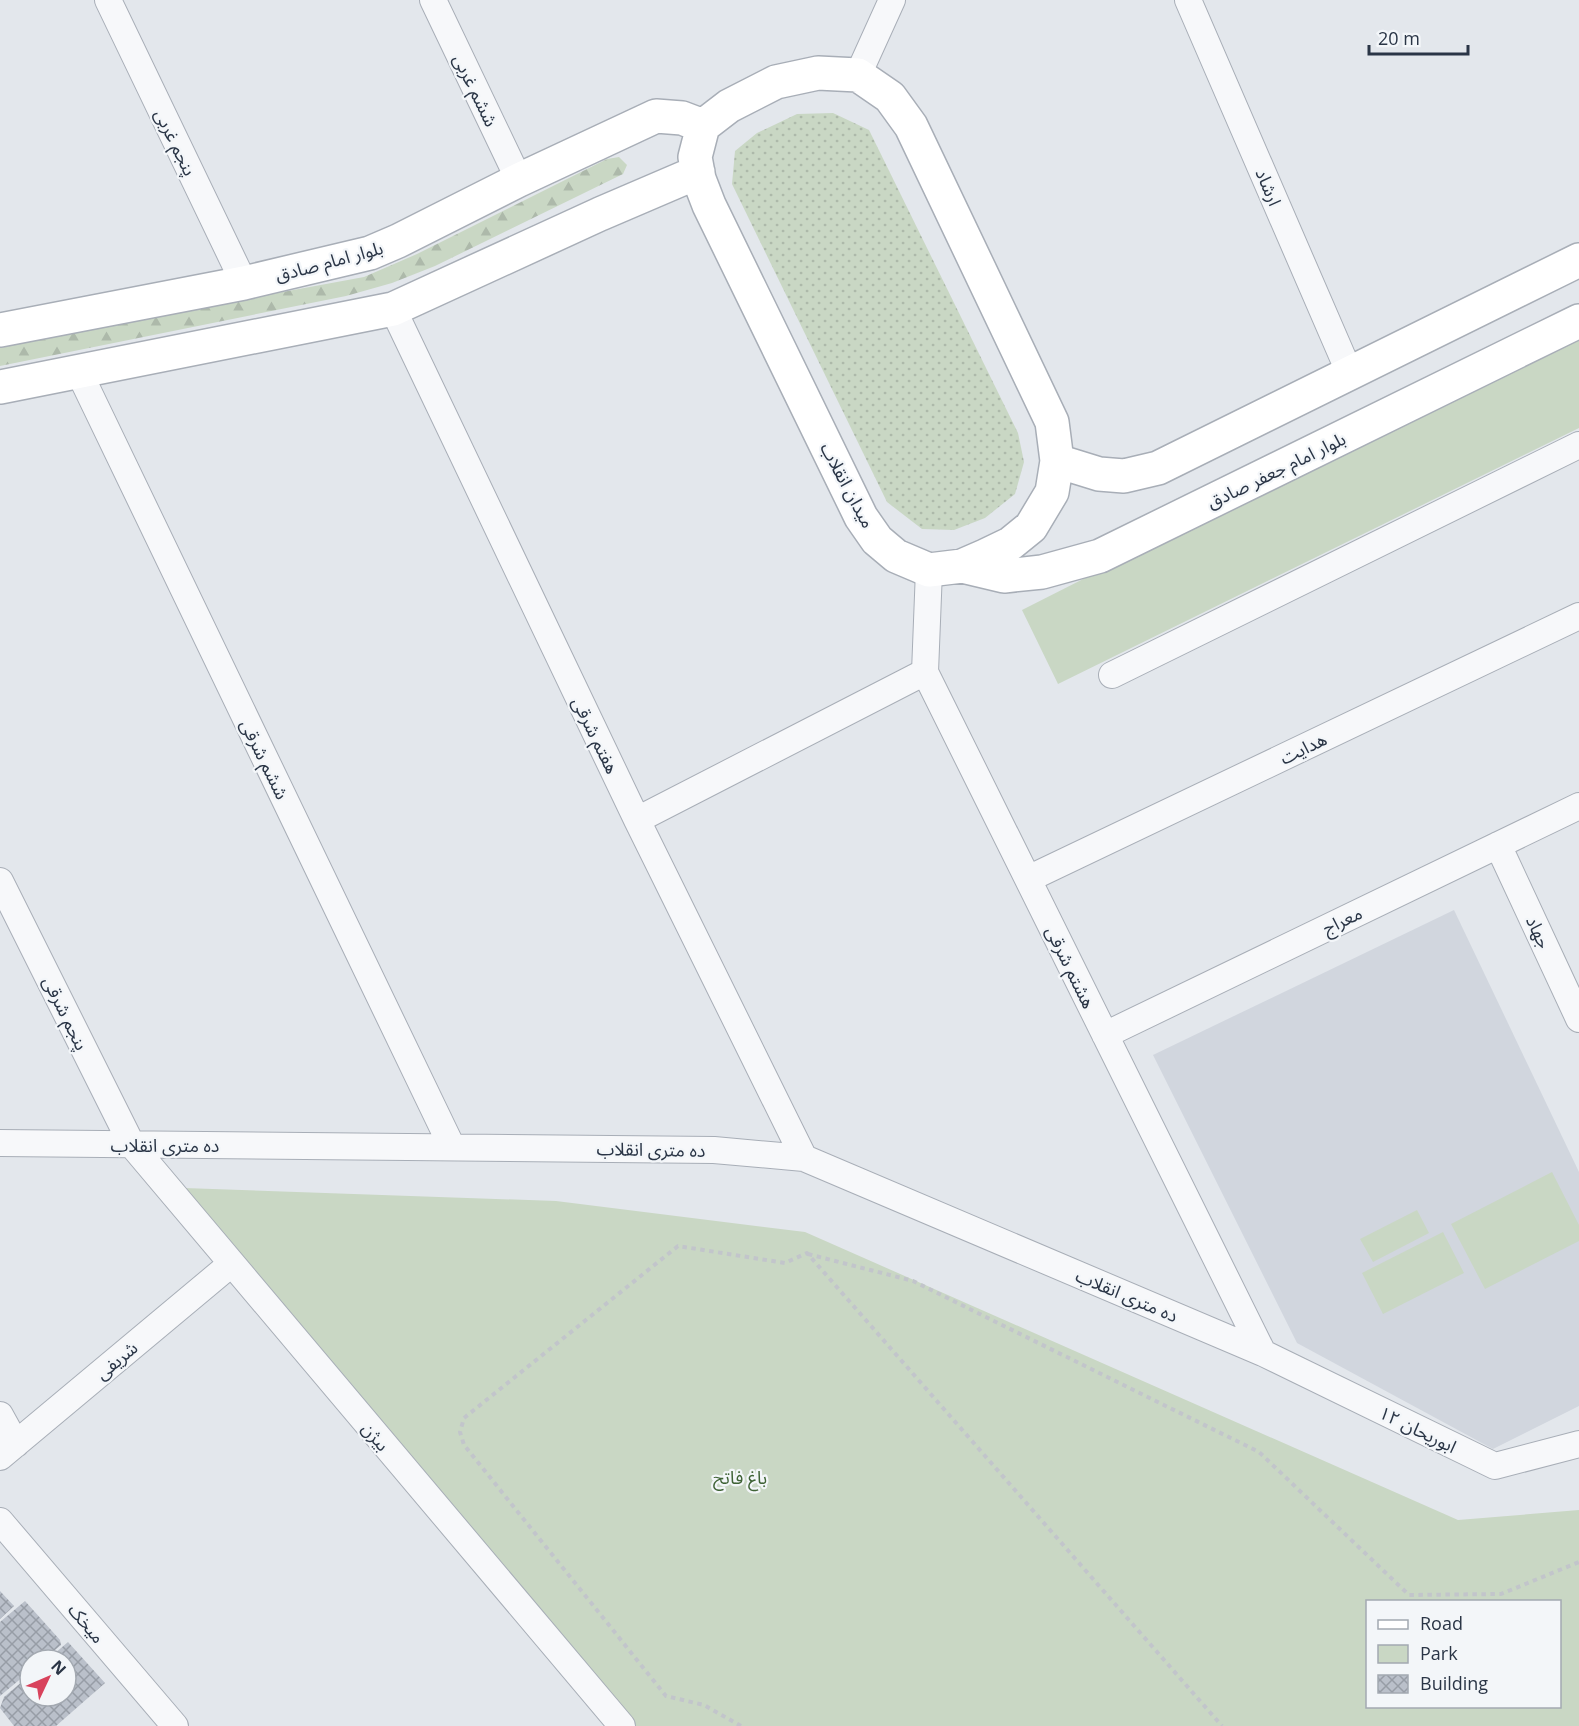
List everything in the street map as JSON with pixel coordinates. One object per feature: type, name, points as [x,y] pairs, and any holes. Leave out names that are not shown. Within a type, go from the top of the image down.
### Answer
[{"type":"main road","points":[[703,126],[729,106],[776,82],[818,73],[858,75]]},
{"type":"main road","name":"میدان انقلاب","points":[[703,126],[695,157],[709,205],[861,517],[877,540],[896,556],[929,570],[962,566],[1010,544],[1031,527],[1052,492],[1057,461],[1052,422],[911,126],[890,97],[858,75]]},
{"type":"main road","name":"بلوار امام صادق","points":[[0,330],[244,283],[370,253],[656,116],[682,118],[703,126]]},
{"type":"main road","points":[[0,387],[393,309],[600,214],[698,172]]},
{"type":"main road","points":[[1057,461],[1099,474],[1116,476],[1158,468],[1579,260]]},
{"type":"main road","name":"بلوار امام جعفر صادق","points":[[962,566],[1004,576],[1042,572],[1100,556],[1579,321]]},
{"type":"street","name":"پنجم غربی","points":[[108,0],[244,283]]},
{"type":"street","name":"ششم غربی","points":[[433,0],[519,180]]},
{"type":"street","points":[[858,75],[892,0]]},
{"type":"street","name":"ارشاد","points":[[1188,0],[1350,374]]},
{"type":"street","name":"هفتم شرقی","points":[[393,309],[637,820],[804,1158]]},
{"type":"street","name":"ششم شرقی","points":[[78,370],[452,1147]]},
{"type":"street","points":[[1112,675],[1579,445]]},
{"type":"street","name":"هشتم شرقی","points":[[929,570],[925,672],[1263,1353]]},
{"type":"street","name":"هدایت","points":[[1028,879],[1579,616]]},
{"type":"street","points":[[637,820],[925,672]]},
{"type":"street","name":"معراج","points":[[1105,1035],[1579,806]]},
{"type":"street","name":"جهاد","points":[[1498,845],[1579,1019]]},
{"type":"street","name":"پنجم شرقی","points":[[0,881],[132,1145]]},
{"type":"street","name":"ده متری انقلاب","points":[[0,1143],[714,1150],[804,1158],[1263,1353]]},
{"type":"street","name":"بیژن","points":[[132,1145],[622,1726]]},
{"type":"street","name":"شریفی","points":[[8,1450],[231,1264]]},
{"type":"street","name":"ابوریحان ۱۲","points":[[1263,1353],[1495,1466],[1579,1444]]},
{"type":"street","points":[[0,1415],[8,1450]]},
{"type":"street","name":"میخک","points":[[0,1521],[175,1726]]},
{"type":"path","points":[[741,1726],[704,1705],[666,1696],[464,1445],[460,1432],[464,1418],[678,1246],[785,1263],[807,1253],[913,1281],[1259,1452],[1409,1595],[1501,1594],[1579,1562]]},
{"type":"path","points":[[807,1253],[1222,1726]]},
{"type":"shaded area","points":[[1454,910],[1579,1172],[1579,1406],[1493,1449],[1297,1343],[1153,1055]]},
{"type":"green space","points":[[833,113],[869,130],[1018,433],[1024,462],[1015,494],[985,518],[954,530],[922,529],[887,502],[732,184],[735,151],[757,133],[797,114]]},
{"type":"green space","points":[[619,157],[627,165],[623,174],[435,266],[392,283],[346,296],[0,366],[0,348],[115,323],[364,277],[417,254],[607,159]]},
{"type":"green space","points":[[1579,328],[1579,428],[1058,684],[1022,610]]},
{"type":"green space","points":[[1552,1172],[1579,1225],[1579,1241],[1485,1289],[1451,1224]]},
{"type":"green space","name":"باغ فاتح","points":[[184,1188],[556,1201],[805,1232],[1458,1520],[1579,1510],[1579,1726],[622,1726]]},
{"type":"green space","points":[[1417,1210],[1429,1233],[1373,1262],[1360,1239]]},
{"type":"green space","points":[[1443,1232],[1464,1273],[1383,1314],[1362,1273]]},
{"type":"building","points":[[0,1591],[14,1606],[0,1619]]},
{"type":"building","points":[[25,1601],[60,1640],[61,1645],[57,1648],[18,1648],[18,1681],[0,1696],[0,1622]]},
{"type":"building","points":[[68,1642],[73,1648],[61,1648]]},
{"type":"building","points":[[78,1653],[105,1683],[78,1707]]},
{"type":"building","points":[[18,1685],[18,1708],[77,1708],[56,1726],[14,1726],[0,1708],[4,1697]]}]
